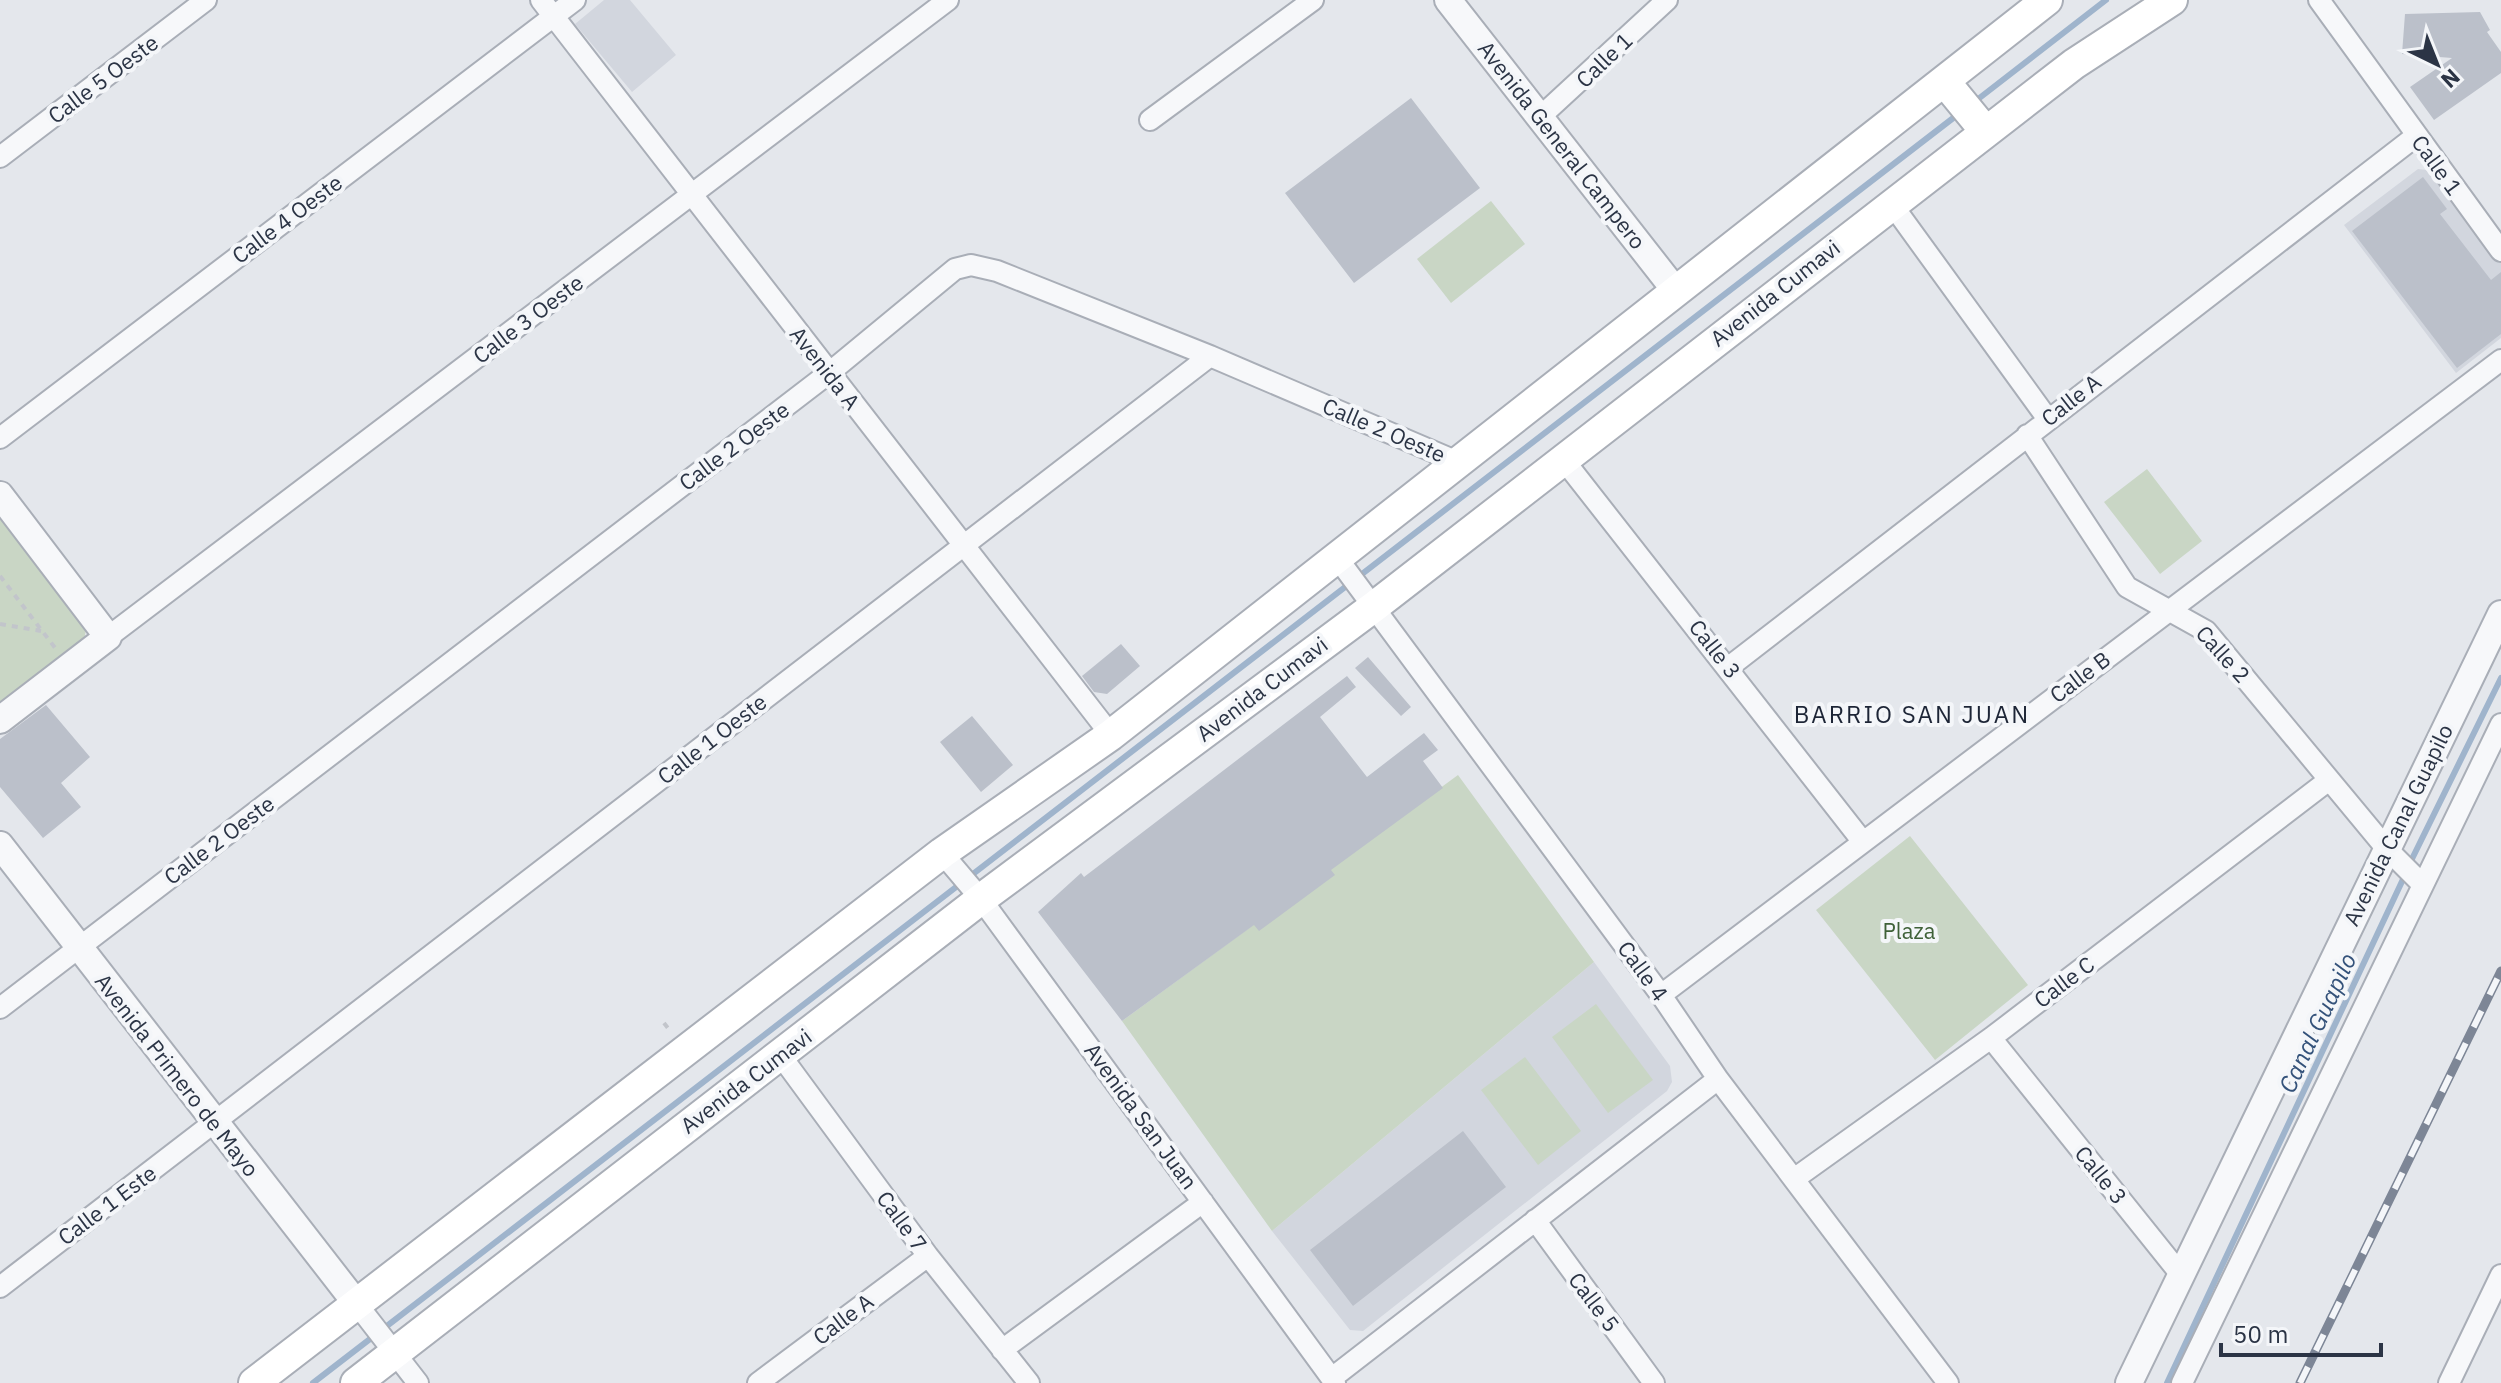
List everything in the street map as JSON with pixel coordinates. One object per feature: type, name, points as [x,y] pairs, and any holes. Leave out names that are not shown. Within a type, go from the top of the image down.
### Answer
[{"type":"main road","points":[[254,1383],[359,1307],[1111,735],[1344,566],[1460,463],[1675,290],[1950,89],[2047,0]]},
{"type":"main road","name":"Avenida Cumavi","points":[[356,1383],[390,1344],[781,1056],[977,893],[1369,599],[1563,459],[1891,203],[1982,127],[2172,0]]},
{"type":"main road","points":[[1950,89],[1982,127]]},
{"type":"street","name":"Calle 5 Oeste","points":[[0,157],[206,0]]},
{"type":"street","name":"Calle 4 Oeste","points":[[0,438],[547,8],[575,0]]},
{"type":"street","name":"Calle 3 Oeste","points":[[108,637],[948,0]]},
{"type":"street","points":[[1150,120],[1313,0]]},
{"type":"street","name":"Avenida General Campero","points":[[1448,0],[1675,290]]},
{"type":"street","name":"Calle 1","points":[[1539,118],[1667,0]]},
{"type":"street","name":"Calle 1","points":[[2319,0],[2501,251]]},
{"type":"street","name":"Avenida A","points":[[547,8],[1111,735]]},
{"type":"street","name":"Calle A","points":[[1729,667],[2047,418],[2416,136]]},
{"type":"street","points":[[1891,203],[2047,418]]},
{"type":"street","name":"Calle 2 Oeste","points":[[0,1008],[829,373],[955,269],[971,265],[997,271],[1210,356],[1460,463]]},
{"type":"street","name":"Calle 1 Oeste","points":[[214,1123],[1210,356]]},
{"type":"street","name":"Calle B","points":[[1661,995],[2501,360]]},
{"type":"street","name":"Calle 2","points":[[2027,435],[2127,587],[2206,631],[2329,780],[2420,882]]},
{"type":"street","name":"Calle 3","points":[[1563,459],[1729,667],[1863,842]]},
{"type":"street","points":[[0,495],[108,637],[0,720]]},
{"type":"street","name":"Calle 4","points":[[1344,566],[1661,995],[1718,1079],[1948,1383]]},
{"type":"street","name":"Avenida Canal Guapilo","points":[[2129,1383],[2390,851],[2501,614]]},
{"type":"street","points":[[2182,1383],[2420,882],[2501,724]]},
{"type":"street","name":"Calle C","points":[[1794,1179],[1991,1038],[2329,780]]},
{"type":"street","name":"Avenida Primero de Mayo","points":[[0,845],[359,1307]]},
{"type":"street","name":"Avenida San Juan","points":[[947,858],[977,893],[1334,1381]]},
{"type":"street","name":"Calle 3","points":[[1991,1038],[2182,1276]]},
{"type":"street","name":"Calle 7","points":[[781,1056],[928,1256],[1029,1383]]},
{"type":"street","points":[[1334,1381],[1718,1079]]},
{"type":"street","name":"Calle 1 Este","points":[[0,1287],[214,1123]]},
{"type":"street","points":[[1002,1350],[1203,1202]]},
{"type":"street","name":"Calle 5","points":[[1535,1220],[1654,1383]]},
{"type":"street","name":"Calle A","points":[[758,1383],[928,1256]]},
{"type":"street","points":[[2449,1383],[2501,1275]]},
{"type":"street","points":[[359,1307],[418,1383]]},
{"type":"path","points":[[0,576],[58,651]]},
{"type":"path","points":[[0,624],[43,631]]},
{"type":"path","points":[[46,659],[66,645]]},
{"type":"shaded area","points":[[604,0],[630,0],[676,55],[632,92],[575,24]]},
{"type":"shaded area","points":[[2418,169],[2435,171],[2501,258],[2501,338],[2456,373],[2344,225]]},
{"type":"shaded area","points":[[1594,962],[1670,1066],[1672,1082],[1667,1091],[1363,1331],[1350,1330],[1272,1231]]},
{"type":"green space","points":[[1491,201],[1525,244],[1451,303],[1417,259]]},
{"type":"green space","points":[[2147,469],[2202,541],[2160,574],[2104,502]]},
{"type":"green space","points":[[0,513],[86,630],[83,645],[0,707]]},
{"type":"green space","points":[[1458,775],[1594,962],[1272,1231],[1122,1021]]},
{"type":"green space","name":"Plaza","points":[[1910,836],[2028,985],[1935,1060],[1816,910]]},
{"type":"green space","points":[[1596,1004],[1653,1080],[1608,1113],[1552,1037]]},
{"type":"green space","points":[[1525,1057],[1581,1131],[1538,1165],[1481,1090]]},
{"type":"building","points":[[2480,12],[2490,30],[2487,32],[2501,52],[2501,73],[2434,120],[2410,87],[2452,58],[2402,54],[2405,14]]},
{"type":"building","points":[[1411,98],[1480,188],[1354,283],[1285,193]]},
{"type":"building","points":[[2423,177],[2447,209],[2440,214],[2491,280],[2501,272],[2501,334],[2457,368],[2352,231]]},
{"type":"building","points":[[1121,644],[1140,666],[1107,694],[1094,692],[1082,676]]},
{"type":"building","points":[[1368,657],[1411,707],[1401,716],[1355,668]]},
{"type":"building","points":[[1347,676],[1356,687],[1320,717],[1367,777],[1424,733],[1438,750],[1423,761],[1443,788],[1331,870],[1335,875],[1259,931],[1254,925],[1122,1021],[1038,912],[1081,873],[1084,877]]},
{"type":"building","points":[[46,705],[90,757],[61,783],[81,807],[43,838],[0,787],[0,739]]},
{"type":"building","points":[[972,716],[1013,765],[981,792],[940,742]]},
{"type":"building","points":[[1463,1131],[1506,1187],[1353,1306],[1310,1250]]},
{"type":"waterway","points":[[1973,103],[2106,0]]},
{"type":"waterway","points":[[313,1383],[1961,112]]},
{"type":"waterway","name":"Canal Guapilo","points":[[2409,865],[2501,678]]},
{"type":"waterway","name":"Canal Guapilo","points":[[2167,1383],[2405,875]]},
{"type":"railway","points":[[2300,1383],[2501,971]]},
{"type":"district","name":"BARRIO SAN JUAN","points":[[1912,715]]}]
